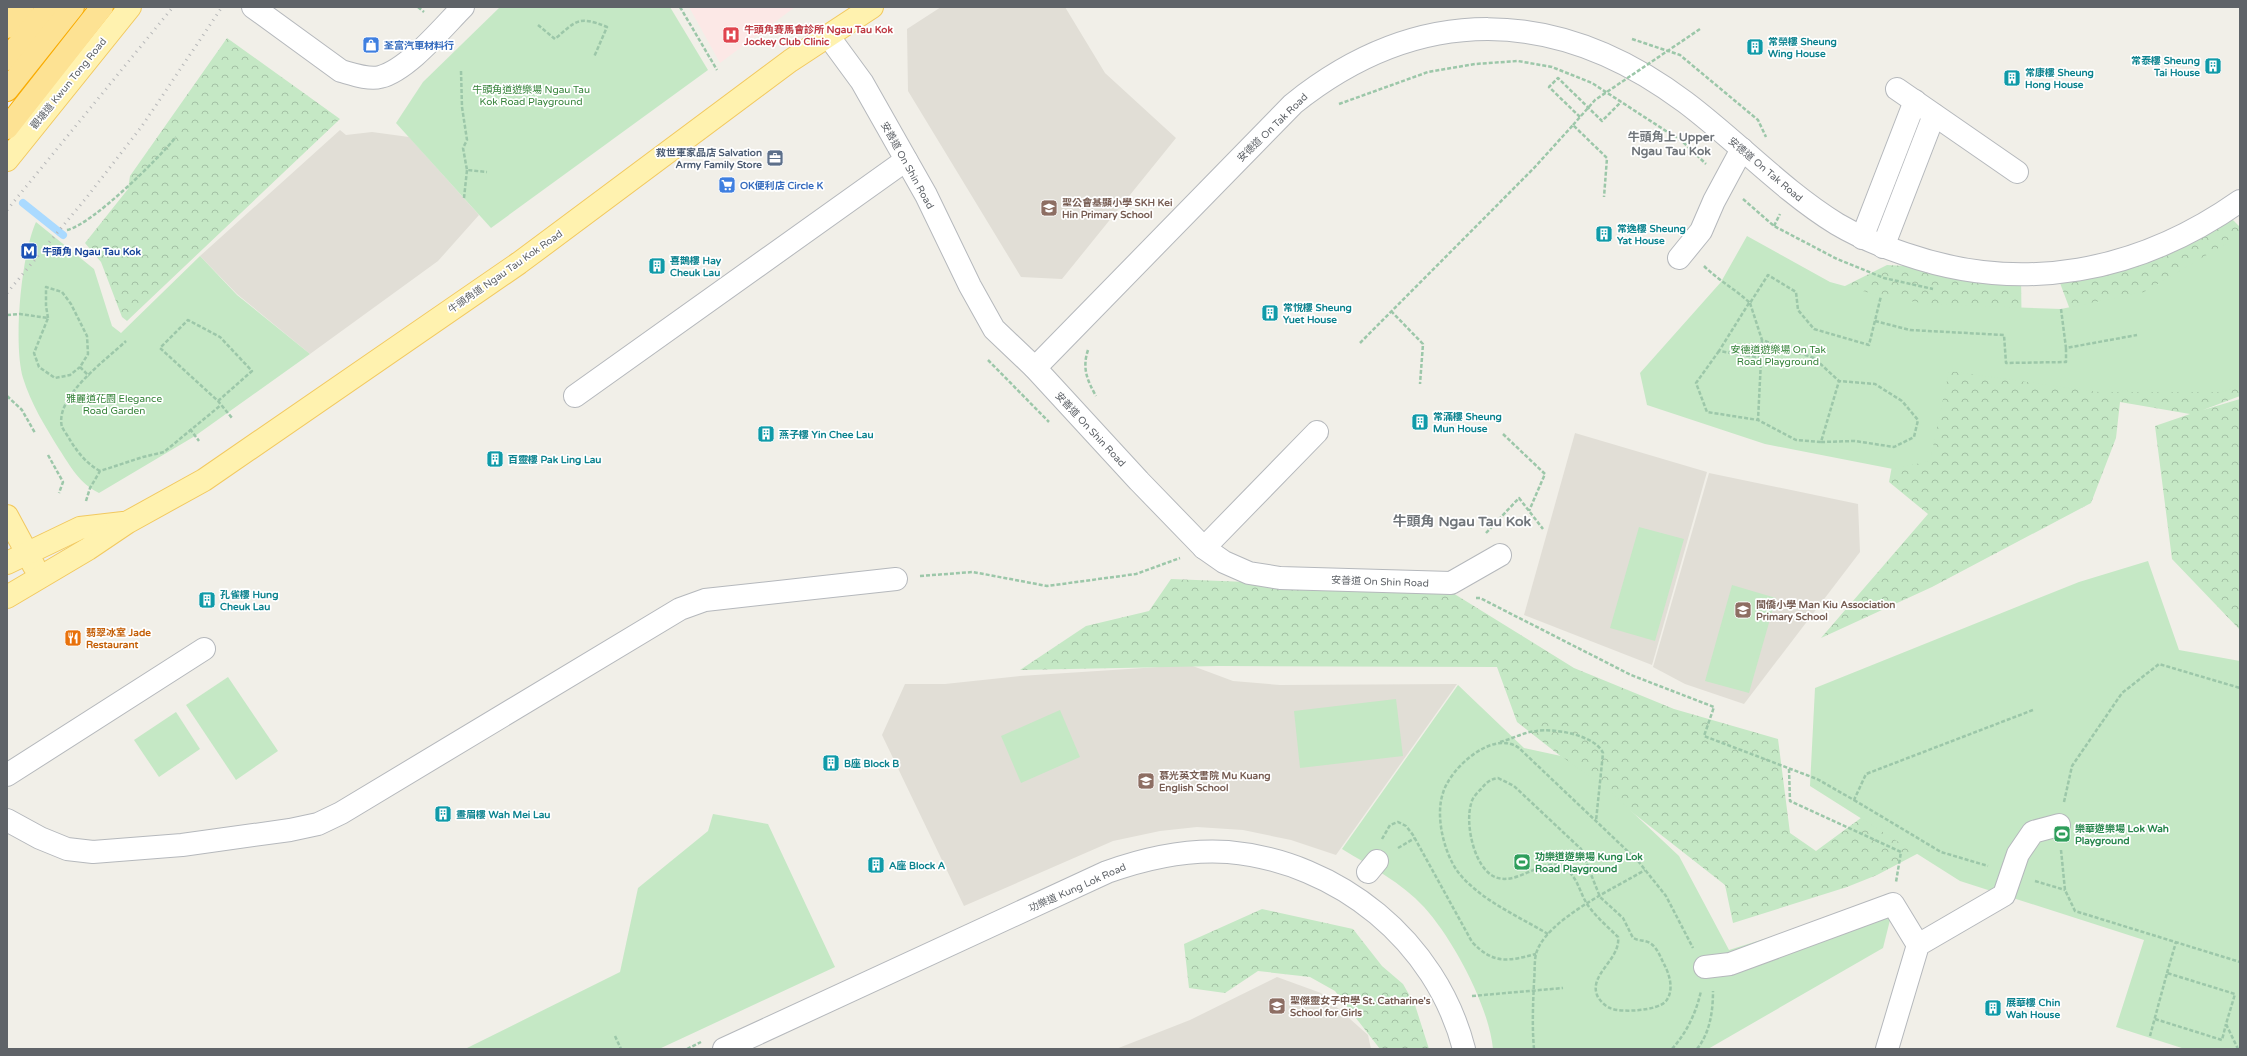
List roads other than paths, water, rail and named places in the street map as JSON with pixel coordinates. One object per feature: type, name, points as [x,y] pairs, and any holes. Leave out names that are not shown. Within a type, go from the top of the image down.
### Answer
[{"type":"highway","points":[[7,27],[23,7]]},
{"type":"highway","points":[[7,59],[49,7]]},
{"type":"highway","points":[[7,90],[74,7]]},
{"type":"highway","name":"觀塘道 Kwun Tong Road","points":[[7,128],[102,7]]},
{"type":"main road","name":"觀塘道 Kwun Tong Road","points":[[7,160],[130,7]]},
{"type":"main road","name":"牛頭角道 Ngau Tau Kok Road","points":[[7,597],[128,522],[204,480],[519,263],[790,61],[829,37],[872,7]]},
{"type":"main road","points":[[7,516],[41,577]]},
{"type":"main road","name":"牛頭角道 Ngau Tau Kok Road","points":[[7,563],[80,528],[128,522]]},
{"type":"street","points":[[254,7],[341,71],[356,75],[379,77],[402,68],[463,7]]},
{"type":"street","name":"安德道 On Tak Road","points":[[1035,368],[1293,104],[1318,84],[1345,67],[1397,44],[1430,35],[1481,29],[1508,29],[1563,38],[1606,54],[1657,82],[1686,102],[1816,210],[1862,238],[1883,247],[1917,258],[1967,270],[2020,274],[2070,272],[2099,267],[2152,250],[2198,228],[2240,201]]},
{"type":"street","name":"安善道 On Shin Road","points":[[829,37],[862,82],[926,195],[970,286],[994,329],[1035,368],[1139,481],[1204,548],[1224,562],[1249,573],[1280,578],[1451,583],[1500,555]]},
{"type":"street","points":[[1897,89],[2017,172]]},
{"type":"street","points":[[1862,238],[1915,102]]},
{"type":"street","points":[[1883,247],[1934,115]]},
{"type":"street","points":[[1683,254],[1701,232],[1724,182],[1742,149]]},
{"type":"street","points":[[575,396],[906,160]]},
{"type":"street","points":[[1204,548],[1317,432]]},
{"type":"street","points":[[7,820],[40,838],[67,849],[92,852],[182,845],[290,830],[318,824],[348,809],[680,609],[705,600],[896,579]]},
{"type":"street","points":[[7,775],[204,649]]},
{"type":"street","points":[[1887,1049],[1918,945],[2004,895],[2018,854],[2033,832],[2059,825]]},
{"type":"street","name":"功樂道 Kung Lok Road","points":[[724,1049],[1107,872],[1154,857],[1203,852],[1234,853],[1276,860],[1322,878],[1364,902],[1401,935],[1431,974],[1454,1018],[1464,1049]]},
{"type":"street","points":[[1705,967],[1730,964],[1893,904],[1918,945]]},
{"type":"waterway","points":[[23,203],[63,235]]},
{"type":"railway","points":[[7,210],[173,7]]},
{"type":"railway","points":[[7,293],[87,197],[142,126],[222,7]]},
{"type":"place","name":"牛頭角賽馬會診所 Ngau Tau Kok Jockey Club Clinic","points":[[731,35]]},
{"type":"place","name":"荃富汽車材料行","points":[[371,45]]},
{"type":"place","name":"常榮樓 Sheung Wing House","points":[[1755,47]]},
{"type":"place","name":"常泰樓 Sheung Tai House","points":[[2213,66]]},
{"type":"place","name":"常康樓 Sheung Hong House","points":[[2012,78]]},
{"type":"place","name":"救世軍家品店 Salvation Army Family Store","points":[[775,158]]},
{"type":"place","name":"OK便利店 Circle K","points":[[727,185]]},
{"type":"place","name":"聖公會基顯小學 SKH Kei Hin Primary School","points":[[1049,208]]},
{"type":"place","name":"常逸樓 Sheung Yat House","points":[[1604,234]]},
{"type":"place","name":"牛頭角 Ngau Tau Kok","points":[[29,251]]},
{"type":"place","name":"喜鵲樓 Hay Cheuk Lau","points":[[657,266]]},
{"type":"place","name":"常悅樓 Sheung Yuet House","points":[[1270,313]]},
{"type":"place","name":"常滿樓 Sheung Mun House","points":[[1420,422]]},
{"type":"place","name":"燕子樓 Yin Chee Lau","points":[[766,434]]},
{"type":"place","name":"百靈樓 Pak Ling Lau","points":[[495,459]]},
{"type":"place","name":"孔雀樓 Hung Cheuk Lau","points":[[207,600]]},
{"type":"place","name":"閩僑小學 Man Kiu Association Primary School","points":[[1743,610]]},
{"type":"place","name":"翡翠冰室 Jade Restaurant","points":[[73,638]]},
{"type":"place","name":"B座 Block B","points":[[831,763]]},
{"type":"place","name":"慕光英文書院 Mu Kuang English School","points":[[1146,781]]},
{"type":"place","name":"畫眉樓 Wah Mei Lau","points":[[443,814]]},
{"type":"place","name":"樂華遊樂場 Lok Wah Playground","points":[[2062,834]]},
{"type":"place","name":"功樂道遊樂場 Kung Lok Road Playground","points":[[1522,862]]},
{"type":"place","name":"A座 Block A","points":[[876,865]]},
{"type":"place","name":"聖傑靈女子中學 St. Catharine's School for Girls","points":[[1277,1006]]},
{"type":"place","name":"展華樓 Chin Wah House","points":[[1993,1008]]},
{"type":"district","name":"牛頭角上 Upper Ngau Tau Kok","points":[[1671,144]]},
{"type":"district","name":"牛頭角 Ngau Tau Kok","points":[[1462,521]]},
{"type":"park label","name":"牛頭角道遊樂場 Ngau Tau Kok Road Playground","points":[[531,94]]},
{"type":"park label","name":"安德道遊樂場 On Tak Road Playground","points":[[1778,354]]},
{"type":"park label","name":"雅麗道花園 Elegance Road Garden","points":[[114,404]]}]
